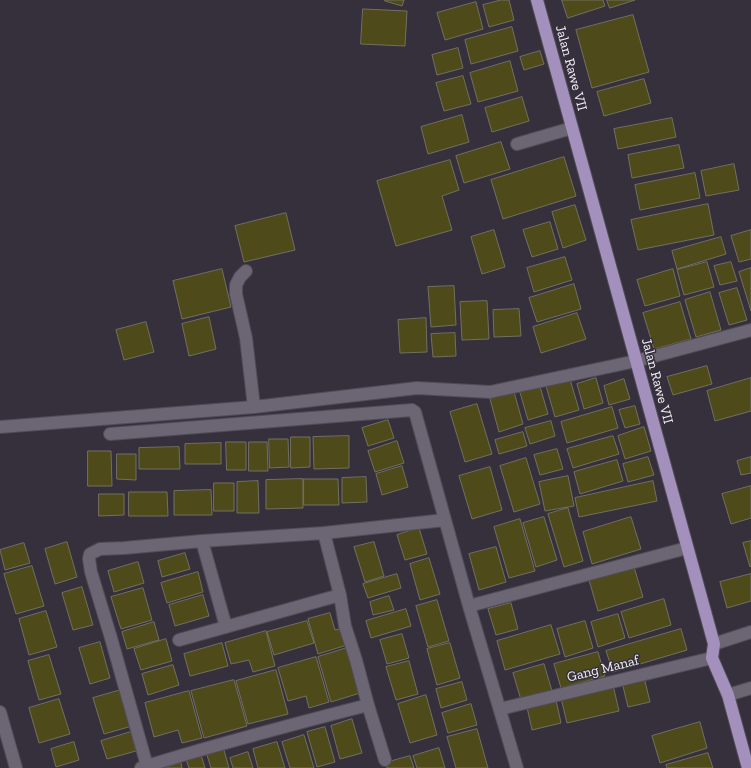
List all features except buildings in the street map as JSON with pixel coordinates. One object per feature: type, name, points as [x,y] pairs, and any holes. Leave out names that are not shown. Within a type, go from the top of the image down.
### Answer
[{"type":"main road","name":"Jalan Rawe VII","points":[[537,0],[714,644],[712,658]]},
{"type":"main road","points":[[712,658],[728,695],[748,768]]},
{"type":"street","points":[[517,144],[572,128]]},
{"type":"street","points":[[246,271],[240,277],[236,285],[236,294],[246,338],[254,407]]},
{"type":"street","points":[[0,427],[254,407],[417,388],[490,392],[636,361],[751,330]]},
{"type":"street","points":[[110,434],[412,410],[415,412],[469,606],[517,768]]},
{"type":"street","points":[[368,704],[271,730],[144,767],[111,638],[91,572],[89,559],[90,554],[100,549],[324,533],[445,520]]},
{"type":"street","points":[[324,533],[340,595],[345,626],[385,760]]},
{"type":"street","points":[[202,541],[226,626]]},
{"type":"street","points":[[469,606],[687,548]]},
{"type":"street","points":[[179,640],[340,595]]},
{"type":"street","points":[[714,644],[751,632]]},
{"type":"street","name":"Gang Manaf","points":[[500,709],[712,658]]},
{"type":"street","points":[[728,695],[751,688]]},
{"type":"street","points":[[0,712],[16,768]]}]
